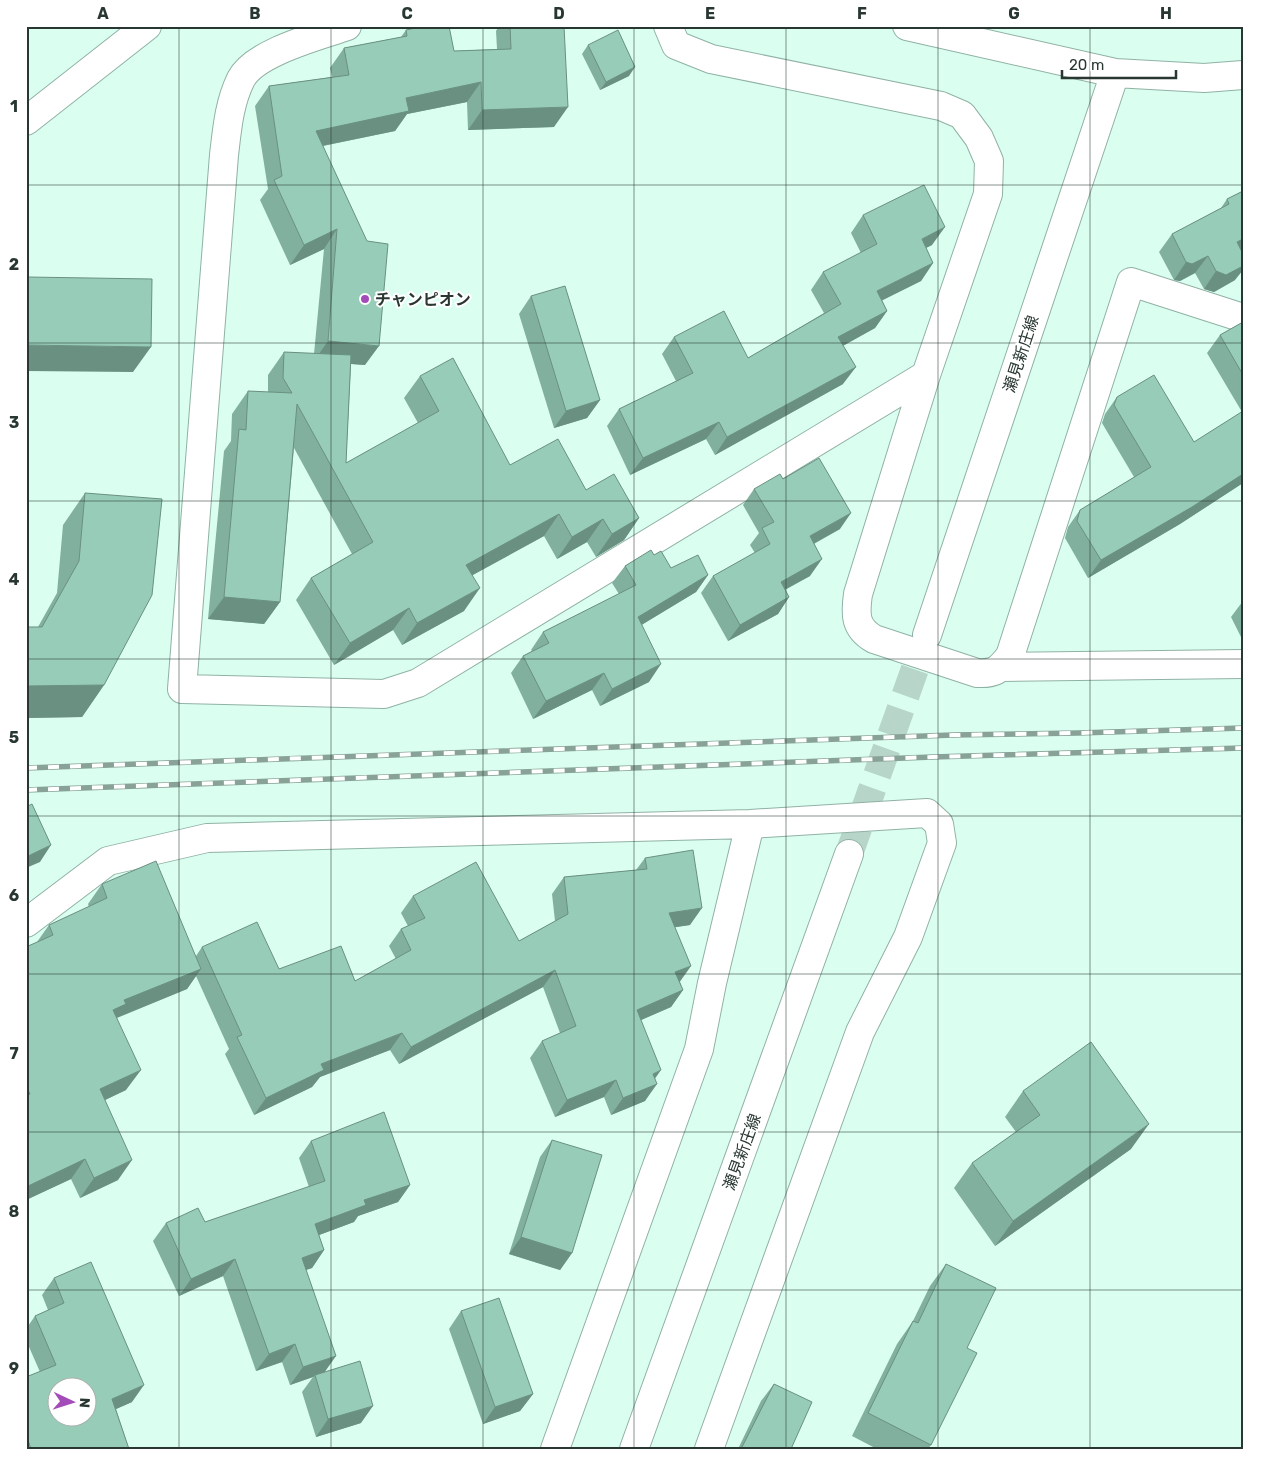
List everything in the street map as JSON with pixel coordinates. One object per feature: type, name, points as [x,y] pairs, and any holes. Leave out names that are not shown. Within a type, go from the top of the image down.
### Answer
[{"type":"street","points":[[26,121],[147,26]]},
{"type":"street","points":[[347,26],[265,56],[242,78],[230,112],[223,165],[182,689],[384,694],[418,683],[926,375]]},
{"type":"street","points":[[668,26],[676,45],[711,60],[941,106],[962,115],[979,138],[989,161],[988,194],[926,375],[858,594],[856,608],[858,623],[863,632],[874,639],[976,673],[990,674],[1002,667],[1010,656],[1131,282],[1243,318]]},
{"type":"street","points":[[907,26],[1115,73],[1204,78],[1243,75]]},
{"type":"street","name":"瀬見新庄線","points":[[927,635],[1115,73]]},
{"type":"street","points":[[1002,667],[1243,664]]},
{"type":"street","points":[[26,923],[108,861],[207,838],[750,824],[927,813],[939,824],[942,842],[908,937],[860,1032],[709,1449]]},
{"type":"street","points":[[554,1449],[699,1050],[712,983],[750,824]]},
{"type":"street","name":"瀬見新庄線","points":[[634,1449],[849,854]]},
{"type":"building","points":[[425,26],[449,26],[454,51],[511,49],[510,26],[564,26],[568,107],[482,110],[481,82],[406,98],[409,111],[316,131],[367,241],[388,244],[379,346],[328,341],[337,229],[304,245],[274,180],[282,176],[269,86],[349,75],[344,48],[407,36],[406,30]]},
{"type":"building","points":[[618,30],[635,67],[606,82],[588,45]]},
{"type":"building","points":[[924,185],[945,227],[922,239],[933,263],[877,291],[887,311],[838,337],[856,367],[727,437],[719,422],[643,458],[619,409],[693,373],[674,337],[724,311],[748,358],[841,304],[823,272],[877,244],[863,215]]},
{"type":"building","points":[[1243,191],[1243,239],[1237,242],[1243,254],[1243,266],[1226,275],[1216,271],[1208,256],[1192,264],[1186,262],[1172,234],[1229,204],[1227,199]]},
{"type":"building","points":[[27,277],[152,279],[151,347],[26,345]]},
{"type":"building","points":[[565,286],[600,400],[566,411],[531,296]]},
{"type":"building","points":[[1243,322],[1243,375],[1220,335]]},
{"type":"building","points":[[284,352],[351,355],[346,463],[439,411],[420,376],[453,358],[510,465],[558,439],[586,490],[614,474],[639,518],[612,534],[603,519],[572,537],[559,514],[466,565],[480,588],[417,623],[409,608],[350,643],[311,578],[373,542],[297,404],[280,602],[224,597],[239,429],[246,430],[248,391],[292,393],[283,378]]},
{"type":"building","points":[[1154,375],[1194,442],[1243,411],[1243,474],[1192,507],[1101,560],[1077,521],[1080,510],[1151,467],[1114,405],[1117,397]]},
{"type":"building","points":[[819,458],[851,513],[810,536],[822,559],[781,582],[789,597],[740,625],[713,576],[770,544],[762,528],[774,522],[754,489],[780,474],[783,479]]},
{"type":"building","points":[[85,493],[162,499],[152,595],[104,685],[26,686],[26,627],[42,627],[79,561]]},
{"type":"building","points":[[651,550],[654,555],[661,551],[671,568],[698,555],[708,575],[638,617],[661,664],[612,689],[604,673],[546,701],[523,656],[549,643],[543,632],[636,585],[625,566]]},
{"type":"building","points":[[32,804],[51,845],[26,857],[26,807]]},
{"type":"building","points":[[693,850],[702,908],[669,913],[691,966],[675,972],[683,990],[637,1010],[661,1070],[653,1074],[657,1084],[623,1098],[616,1080],[567,1100],[542,1041],[576,1026],[555,970],[411,1047],[402,1033],[321,1064],[324,1070],[266,1098],[237,1037],[242,1035],[202,947],[257,922],[279,969],[341,946],[355,981],[411,950],[401,929],[425,918],[413,896],[476,862],[519,941],[568,914],[564,877],[647,869],[645,858]]},
{"type":"building","points":[[156,861],[201,969],[124,1000],[126,1004],[113,1010],[141,1070],[100,1089],[132,1160],[94,1178],[85,1159],[26,1187],[26,1096],[30,1094],[26,1086],[26,947],[53,935],[49,925],[107,898],[102,884]]},
{"type":"building","points":[[1091,1042],[1149,1124],[1013,1221],[972,1163],[1040,1115],[1023,1091]]},
{"type":"building","points":[[384,1112],[410,1185],[364,1200],[366,1205],[315,1224],[324,1250],[302,1258],[336,1356],[303,1367],[295,1344],[269,1354],[235,1259],[191,1279],[166,1223],[198,1208],[205,1222],[325,1181],[311,1141]]},
{"type":"building","points":[[552,1140],[602,1155],[572,1253],[521,1237]]},
{"type":"building","points":[[91,1262],[144,1385],[112,1399],[129,1449],[31,1449],[26,1434],[26,1377],[56,1365],[35,1316],[64,1303],[54,1278]]},
{"type":"building","points":[[946,1264],[996,1288],[967,1348],[977,1353],[931,1445],[868,1413],[913,1321],[918,1323]]},
{"type":"building","points":[[499,1298],[533,1394],[495,1407],[461,1311]]},
{"type":"building","points":[[360,1361],[373,1406],[328,1419],[315,1375]]},
{"type":"building","points":[[774,1384],[812,1402],[791,1449],[741,1449]]},
{"type":"tunnel","points":[[849,854],[927,635]]},
{"type":"railway","points":[[26,768],[953,735],[1243,728]]},
{"type":"railway","points":[[26,790],[933,757],[1243,748]]},
{"type":"place","name":"チャンピオン","points":[[365,299]]}]
